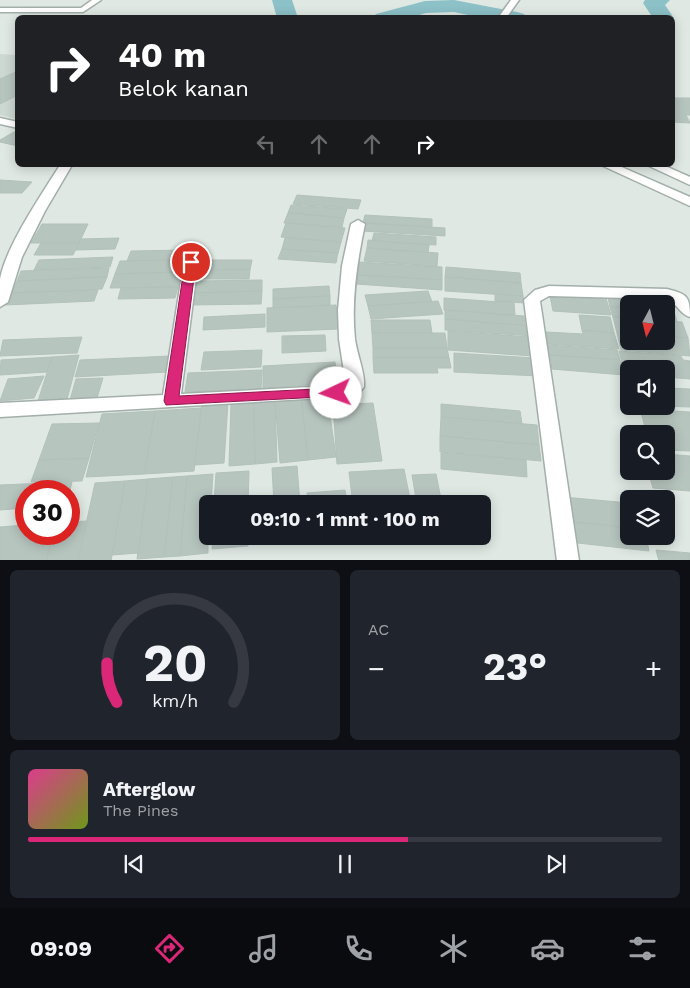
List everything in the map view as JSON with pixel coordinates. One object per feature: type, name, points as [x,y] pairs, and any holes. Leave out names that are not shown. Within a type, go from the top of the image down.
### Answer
[{"type":"street","points":[[0,10],[83,10],[97,0]]},
{"type":"street","points":[[504,15],[514,2]]},
{"type":"street","points":[[0,121],[15,124]]},
{"type":"street","points":[[0,302],[15,257],[38,211],[65,167]]},
{"type":"street","points":[[611,167],[690,202]]},
{"type":"street","points":[[658,167],[690,181]]},
{"type":"street","points":[[0,410],[336,393],[355,387],[356,380],[347,340],[349,259],[358,224]]},
{"type":"street","points":[[171,401],[191,262]]},
{"type":"street","points":[[568,560],[538,325],[532,300],[540,293],[550,291],[667,294],[678,297],[690,312]]},
{"type":"shaded area","points":[[0,54],[15,55],[15,119],[0,115]]},
{"type":"building","points":[[15,72],[15,96],[0,104],[0,79]]},
{"type":"building","points":[[675,98],[690,98],[690,115],[686,115],[690,123],[675,122]]},
{"type":"building","points":[[15,132],[15,145],[0,142],[0,140]]},
{"type":"building","points":[[0,180],[32,182],[22,193],[0,193]]},
{"type":"building","points":[[297,195],[361,200],[358,209],[293,204]]},
{"type":"building","points":[[291,205],[347,209],[344,218],[288,213]]},
{"type":"building","points":[[288,213],[344,218],[342,227],[284,223]]},
{"type":"building","points":[[365,215],[432,219],[432,227],[363,223]]},
{"type":"building","points":[[286,223],[345,228],[341,242],[281,237]]},
{"type":"building","points":[[363,223],[445,228],[445,236],[362,231]]},
{"type":"building","points":[[42,224],[88,224],[79,243],[31,243]]},
{"type":"building","points":[[374,233],[436,237],[436,245],[372,241]]},
{"type":"building","points":[[119,238],[115,249],[76,250],[81,239]]},
{"type":"building","points":[[285,238],[341,242],[338,253],[282,249]]},
{"type":"building","points":[[368,240],[429,245],[428,253],[367,248]]},
{"type":"building","points":[[41,243],[79,243],[73,255],[34,255]]},
{"type":"building","points":[[367,248],[438,253],[437,266],[364,261]]},
{"type":"building","points":[[282,249],[338,253],[336,263],[278,259]]},
{"type":"building","points":[[187,250],[184,260],[127,261],[131,251]]},
{"type":"building","points":[[113,257],[110,267],[34,270],[39,260]]},
{"type":"building","points":[[184,260],[181,272],[115,274],[120,261]]},
{"type":"building","points":[[205,260],[252,260],[250,270],[203,270]]},
{"type":"building","points":[[359,262],[442,267],[442,280],[357,275]]},
{"type":"building","points":[[446,267],[520,273],[521,283],[445,277]]},
{"type":"building","points":[[109,268],[107,277],[17,281],[21,271]]},
{"type":"building","points":[[203,270],[250,270],[249,279],[200,279]]},
{"type":"building","points":[[181,272],[178,287],[110,288],[115,274]]},
{"type":"building","points":[[357,275],[442,280],[442,290],[356,284]]},
{"type":"building","points":[[107,277],[102,289],[11,293],[17,281]]},
{"type":"building","points":[[445,277],[521,283],[523,296],[445,291]]},
{"type":"building","points":[[262,280],[262,291],[195,293],[197,281]]},
{"type":"building","points":[[329,286],[330,296],[273,299],[273,289]]},
{"type":"building","points":[[178,287],[175,298],[118,299],[121,288]]},
{"type":"building","points":[[98,290],[94,301],[5,305],[11,293]]},
{"type":"building","points":[[262,291],[261,304],[192,305],[195,293]]},
{"type":"building","points":[[428,291],[432,302],[368,306],[365,295]]},
{"type":"building","points":[[549,291],[605,295],[611,315],[553,311]]},
{"type":"building","points":[[607,293],[632,295],[620,295],[620,308],[610,307]]},
{"type":"building","points":[[495,294],[523,296],[524,303],[495,301]]},
{"type":"building","points":[[330,296],[330,305],[273,308],[273,299]]},
{"type":"building","points":[[444,298],[514,303],[515,315],[444,310]]},
{"type":"building","points":[[438,301],[443,314],[371,319],[368,306]]},
{"type":"building","points":[[336,305],[339,329],[267,332],[267,308]]},
{"type":"building","points":[[610,307],[620,308],[620,317],[613,317]]},
{"type":"building","points":[[445,310],[524,316],[525,326],[445,319]]},
{"type":"building","points":[[265,314],[265,327],[203,330],[204,317]]},
{"type":"building","points":[[579,315],[610,317],[614,333],[582,330]]},
{"type":"building","points":[[613,317],[620,317],[620,333],[617,333]]},
{"type":"building","points":[[445,319],[533,326],[534,336],[445,330]]},
{"type":"building","points":[[371,320],[430,320],[432,333],[372,333]]},
{"type":"building","points":[[675,322],[682,322],[688,338],[675,337]]},
{"type":"building","points":[[582,330],[614,333],[619,349],[548,344],[546,332],[583,334]]},
{"type":"building","points":[[448,331],[530,337],[533,356],[448,350]]},
{"type":"building","points":[[372,333],[445,333],[447,348],[373,348]]},
{"type":"building","points":[[617,333],[620,333],[620,346]]},
{"type":"building","points":[[325,335],[326,351],[282,353],[282,336]]},
{"type":"building","points":[[82,337],[77,353],[0,356],[3,340]]},
{"type":"building","points":[[675,337],[688,338],[690,356],[621,350],[675,350]]},
{"type":"building","points":[[548,345],[617,350],[620,360],[550,355]]},
{"type":"building","points":[[373,348],[447,348],[449,358],[373,358]]},
{"type":"building","points":[[262,350],[261,367],[201,370],[204,352]]},
{"type":"building","points":[[619,351],[681,356],[683,360],[690,361],[690,379],[675,378],[675,360],[621,360]]},
{"type":"building","points":[[454,353],[535,358],[539,376],[454,372]]},
{"type":"building","points":[[79,355],[67,399],[38,401],[52,357]]},
{"type":"building","points":[[550,355],[620,360],[620,375],[552,369]]},
{"type":"building","points":[[171,356],[168,372],[75,377],[80,360]]},
{"type":"building","points":[[52,357],[47,372],[0,375],[1,360]]},
{"type":"building","points":[[373,358],[449,358],[451,368],[437,368],[438,373],[374,373]]},
{"type":"building","points":[[335,362],[337,383],[263,388],[263,366]]},
{"type":"building","points":[[262,370],[261,389],[185,392],[188,373]]},
{"type":"building","points":[[44,376],[34,398],[0,401],[8,379]]},
{"type":"building","points":[[103,378],[97,398],[70,400],[76,379]]},
{"type":"building","points":[[675,388],[690,389],[690,407],[675,406]]},
{"type":"building","points":[[327,395],[336,457],[308,460],[301,397]]},
{"type":"building","points":[[301,397],[308,460],[280,463],[275,400]]},
{"type":"building","points":[[275,401],[277,462],[255,464],[254,402]]},
{"type":"building","points":[[228,402],[224,463],[195,465],[202,403]]},
{"type":"building","points":[[254,402],[255,464],[229,466],[231,404]]},
{"type":"building","points":[[373,403],[382,461],[337,464],[333,405]]},
{"type":"building","points":[[441,404],[520,411],[522,424],[441,417]]},
{"type":"building","points":[[201,408],[194,471],[144,474],[155,411]]},
{"type":"building","points":[[155,411],[144,474],[86,477],[102,414]]},
{"type":"building","points":[[675,411],[690,412],[690,451],[675,450],[675,425],[644,425],[642,415],[675,415]]},
{"type":"building","points":[[441,417],[537,425],[539,445],[440,436]]},
{"type":"building","points":[[99,423],[89,458],[39,460],[52,424]]},
{"type":"building","points":[[440,436],[539,445],[541,461],[440,452]]},
{"type":"building","points":[[441,453],[526,460],[527,477],[441,469]]},
{"type":"building","points":[[675,455],[690,456],[690,491],[653,488],[651,480],[675,480]]},
{"type":"building","points":[[89,458],[82,481],[32,480],[39,460]]},
{"type":"building","points":[[297,466],[299,495],[274,495],[272,468]]},
{"type":"building","points":[[404,469],[409,495],[352,495],[349,472]]},
{"type":"building","points":[[249,471],[248,495],[215,495],[216,473]]},
{"type":"building","points":[[213,474],[212,495],[199,495],[199,545],[208,545],[208,553],[180,556],[187,476]]},
{"type":"building","points":[[436,474],[440,495],[415,495],[412,475]]},
{"type":"building","points":[[187,476],[180,556],[164,557],[173,477]]},
{"type":"building","points":[[173,477],[164,557],[137,559],[148,479]]},
{"type":"building","points":[[148,479],[138,553],[112,555],[125,481]]},
{"type":"building","points":[[125,481],[111,560],[78,560],[95,483]]},
{"type":"building","points":[[15,484],[15,509],[0,510],[0,485]]},
{"type":"building","points":[[345,490],[346,495],[307,495],[307,493]]},
{"type":"building","points":[[563,497],[620,502],[620,527],[566,521]]},
{"type":"building","points":[[80,521],[87,521],[78,560],[46,560],[50,545],[80,545]]},
{"type":"building","points":[[566,521],[620,527],[620,545],[648,545],[649,551],[569,542]]},
{"type":"building","points":[[15,526],[15,545],[50,545],[46,560],[0,560],[0,527]]},
{"type":"building","points":[[212,545],[248,545],[248,546],[212,549]]},
{"type":"building","points":[[656,550],[690,553],[690,560],[659,560]]},
{"type":"waterway","points":[[282,0],[287,15]]},
{"type":"waterway","points":[[660,0],[653,3],[662,15]]},
{"type":"waterway","points":[[394,15],[425,7],[454,6],[501,15]]},
{"type":"route","points":[[191,262],[171,401],[336,393]]}]
